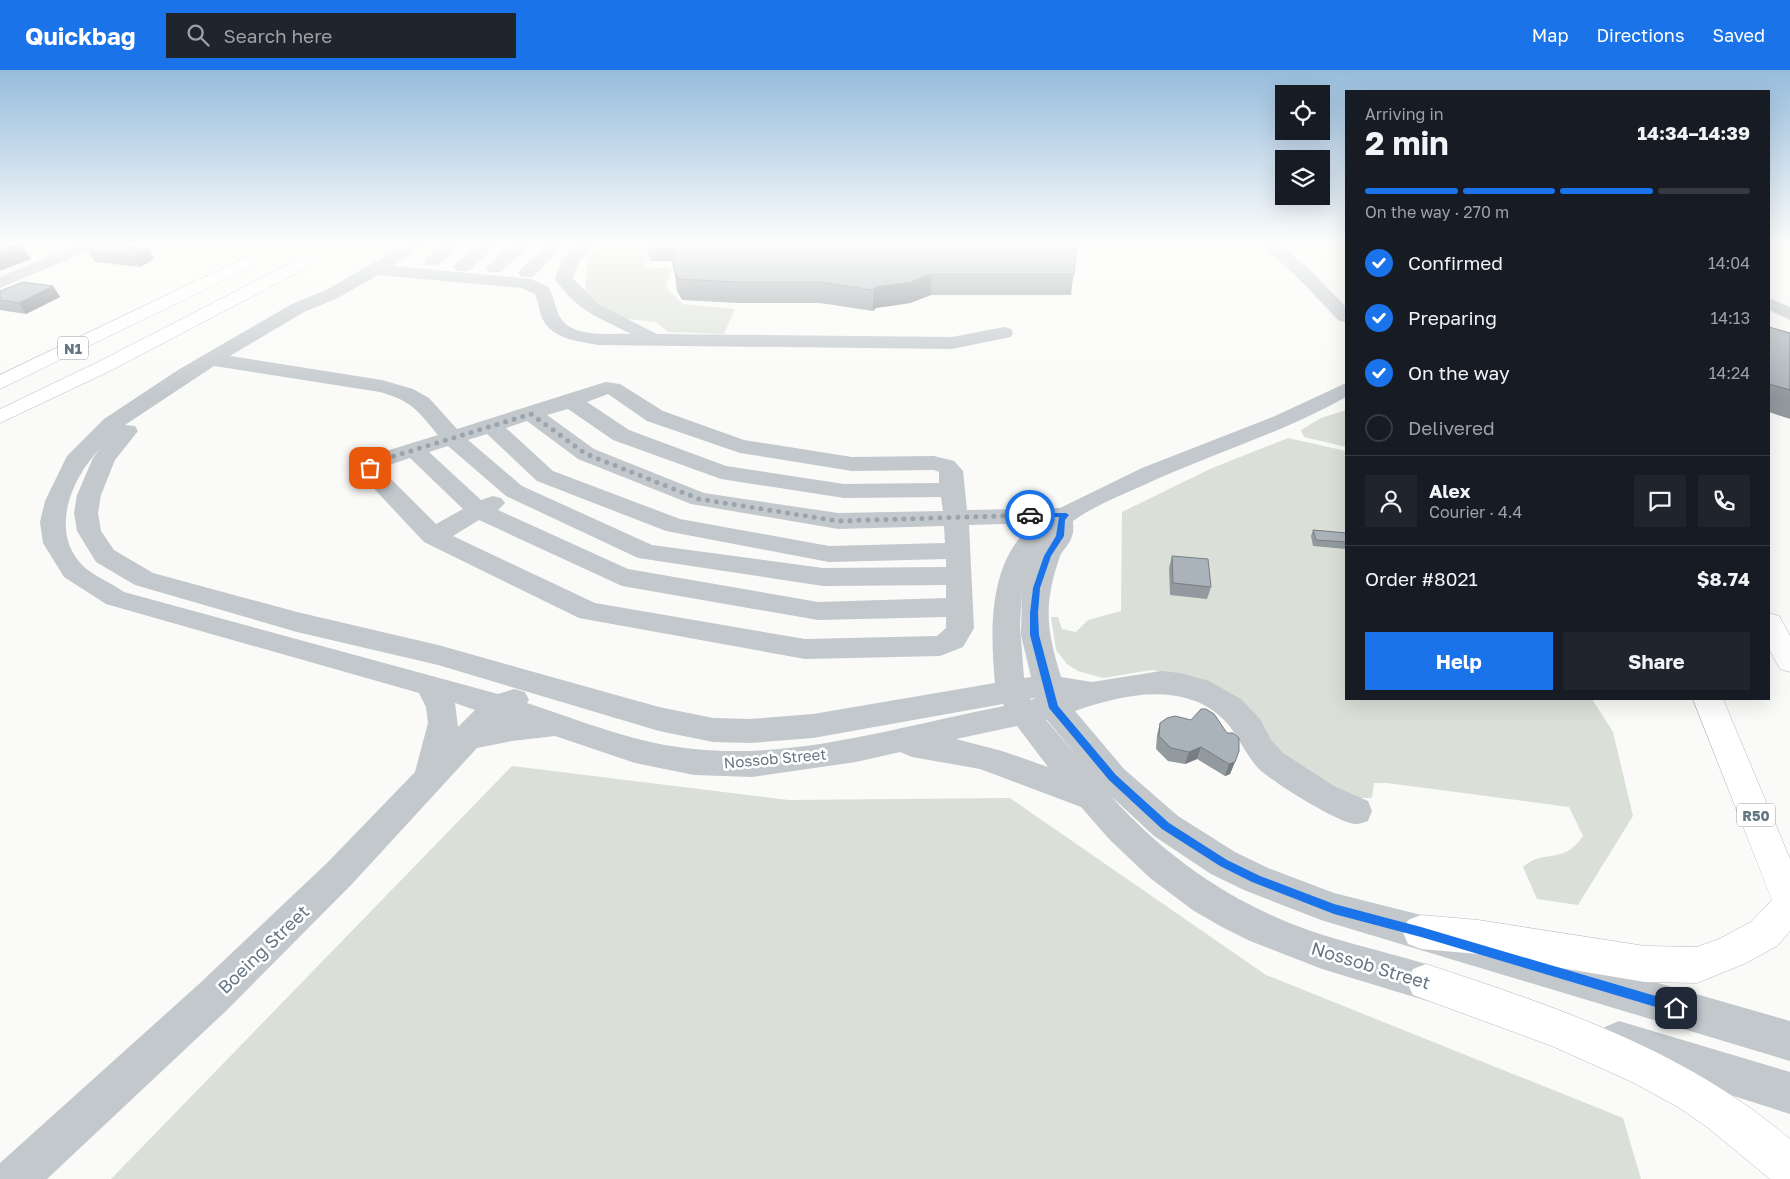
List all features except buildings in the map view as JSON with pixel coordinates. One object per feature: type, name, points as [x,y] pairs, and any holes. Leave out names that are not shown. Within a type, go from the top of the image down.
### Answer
[{"type":"main road","points":[[147,313],[181,294]]},
{"type":"main road","name":"N1","points":[[0,383],[186,294]]},
{"type":"main road","name":"N1","points":[[0,417],[105,366],[245,294]]},
{"type":"main road","points":[[1770,625],[1790,662]]},
{"type":"main road","name":"R50","points":[[1708,700],[1790,901]]},
{"type":"main road","points":[[1421,932],[1478,937],[1646,964],[1697,964],[1731,952],[1764,934],[1790,906]]},
{"type":"main road","points":[[1426,982],[1518,1012],[1589,1041],[1678,1085],[1756,1138],[1790,1168]]},
{"type":"street","points":[[332,294],[312,309],[218,361],[132,426],[104,458],[89,495],[86,513],[89,531],[105,556],[144,579],[297,622],[419,651],[626,709]]},
{"type":"street","points":[[543,294],[554,324],[564,331],[598,339],[952,343],[976,340],[1004,333]]},
{"type":"street","points":[[577,294],[588,306],[612,320],[638,328],[649,335],[650,341]]},
{"type":"street","points":[[1325,294],[1345,316]]},
{"type":"street","points":[[1770,304],[1790,314]]},
{"type":"street","points":[[218,361],[382,386],[406,393],[422,402],[453,438],[514,491],[647,552],[958,576]]},
{"type":"street","name":"Nossob Street","points":[[218,361],[185,374],[112,424],[75,461],[57,501],[52,522],[56,543],[73,571],[115,598],[273,643],[399,676],[653,756],[722,764],[779,760],[856,750],[890,743],[980,722],[1034,699]]},
{"type":"street","points":[[610,388],[655,416],[740,446],[852,464],[942,464],[950,471],[950,490],[956,517],[960,607],[960,628],[957,635],[951,642],[940,646],[805,649],[589,611],[433,536],[370,468],[378,461],[492,426],[571,401],[596,390],[610,388]]},
{"type":"street","points":[[1018,561],[1039,532],[1108,491],[1168,464],[1293,418],[1345,390]]},
{"type":"street","points":[[571,401],[621,435],[721,472],[844,491],[950,490]]},
{"type":"street","points":[[531,414],[586,454],[699,499],[838,521],[1002,516],[1063,517]]},
{"type":"street","points":[[433,536],[655,416]]},
{"type":"street","points":[[492,426],[544,476],[675,526],[826,565],[958,551]]},
{"type":"street","points":[[589,611],[675,526],[721,472],[740,446]]},
{"type":"street","points":[[415,450],[479,510],[622,578],[818,611],[960,607]]},
{"type":"street","points":[[805,649],[818,611],[826,565],[852,464]]},
{"type":"street","points":[[1002,516],[1015,528],[1020,540],[1018,561],[1004,624],[1034,699],[1113,778],[1166,826],[1194,846],[1256,879],[1325,906],[1421,932],[1790,1041]]},
{"type":"street","points":[[1034,699],[1036,596],[1048,556],[1060,536],[1063,517]]},
{"type":"street","points":[[419,651],[491,692],[499,699],[498,706],[513,700],[626,709]]},
{"type":"street","points":[[1034,699],[1093,693],[1161,682],[1198,689],[1230,708],[1240,717],[1249,727],[1259,748],[1272,762],[1323,795],[1356,811]]},
{"type":"street","points":[[429,778],[441,739],[443,720],[442,709],[430,686]]},
{"type":"street","name":"Nossob Street","points":[[626,709],[659,720],[713,730],[750,731],[813,726],[1034,699]]},
{"type":"street","name":"Nossob Street","points":[[1034,699],[1090,796],[1154,862],[1208,901],[1270,933],[1790,1093]]},
{"type":"street","name":"Boeing Street","points":[[15,1179],[213,997],[340,873],[498,706]]},
{"type":"street","points":[[470,737],[529,727],[566,728]]},
{"type":"street","points":[[890,743],[944,747],[968,752],[1012,765],[1090,796]]},
{"type":"shaded area","points":[[589,294],[673,294],[683,304],[735,309],[724,334],[668,332],[656,322],[612,317]]},
{"type":"shaded area","points":[[1345,410],[1345,447],[1304,437],[1301,430],[1321,418]]},
{"type":"shaded area","points":[[1288,438],[1345,451],[1345,700],[1593,700],[1613,732],[1633,816],[1578,905],[1537,899],[1523,867],[1538,858],[1568,851],[1583,836],[1569,807],[1387,783],[1374,783],[1372,798],[1349,798],[1309,778],[1196,678],[1152,670],[1103,678],[1078,671],[1067,664],[1056,650],[1051,617],[1058,617],[1062,629],[1076,632],[1088,620],[1121,611],[1122,512],[1210,469]]},
{"type":"shaded area","points":[[512,766],[789,800],[1010,798],[1266,975],[1623,1118],[1641,1179],[111,1179]]},
{"type":"way so far","points":[[370,468],[371,465],[378,461],[531,414],[586,454],[699,499],[838,521],[1030,515]]},
{"type":"route","points":[[1030,515],[1066,515],[1061,519],[1060,536],[1048,556],[1036,588],[1034,613],[1034,635],[1046,685],[1054,708],[1113,778],[1166,826],[1194,846],[1223,863],[1256,879],[1334,909],[1421,932],[1676,1008]]}]
